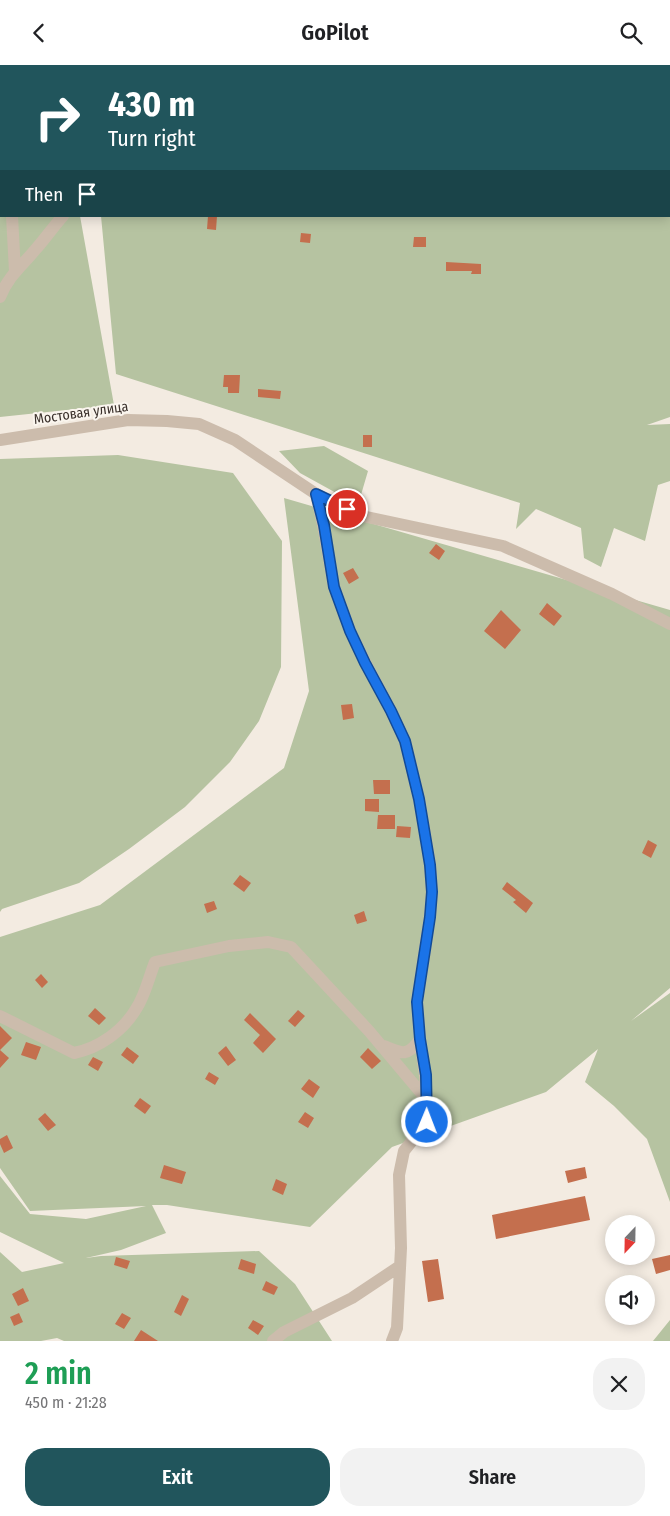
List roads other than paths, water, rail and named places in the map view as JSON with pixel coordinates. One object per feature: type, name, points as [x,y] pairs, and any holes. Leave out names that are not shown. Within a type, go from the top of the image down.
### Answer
[{"type":"street","points":[[12,217],[15,271]]},
{"type":"street","points":[[0,297],[15,271],[35,251],[62,217]]},
{"type":"street","name":"Мостовая улица","points":[[0,440],[128,420],[199,424],[235,440],[316,494],[362,515],[503,546],[612,594],[670,625]]},
{"type":"street","points":[[316,494],[324,525],[334,587],[350,631],[405,741],[419,799],[430,865],[432,892],[430,917],[417,1002],[420,1039],[426,1075],[427,1122],[404,1151],[399,1175],[401,1248],[396,1328],[392,1341]]},
{"type":"street","points":[[0,1016],[74,1053],[84,1051],[108,1038],[137,1009],[155,962],[229,946],[268,942],[291,947],[381,1045],[427,1100]]},
{"type":"street","points":[[381,1045],[397,1052],[405,1052],[413,1050],[420,1039]]},
{"type":"street","points":[[273,1341],[284,1332],[352,1297],[400,1265]]}]
